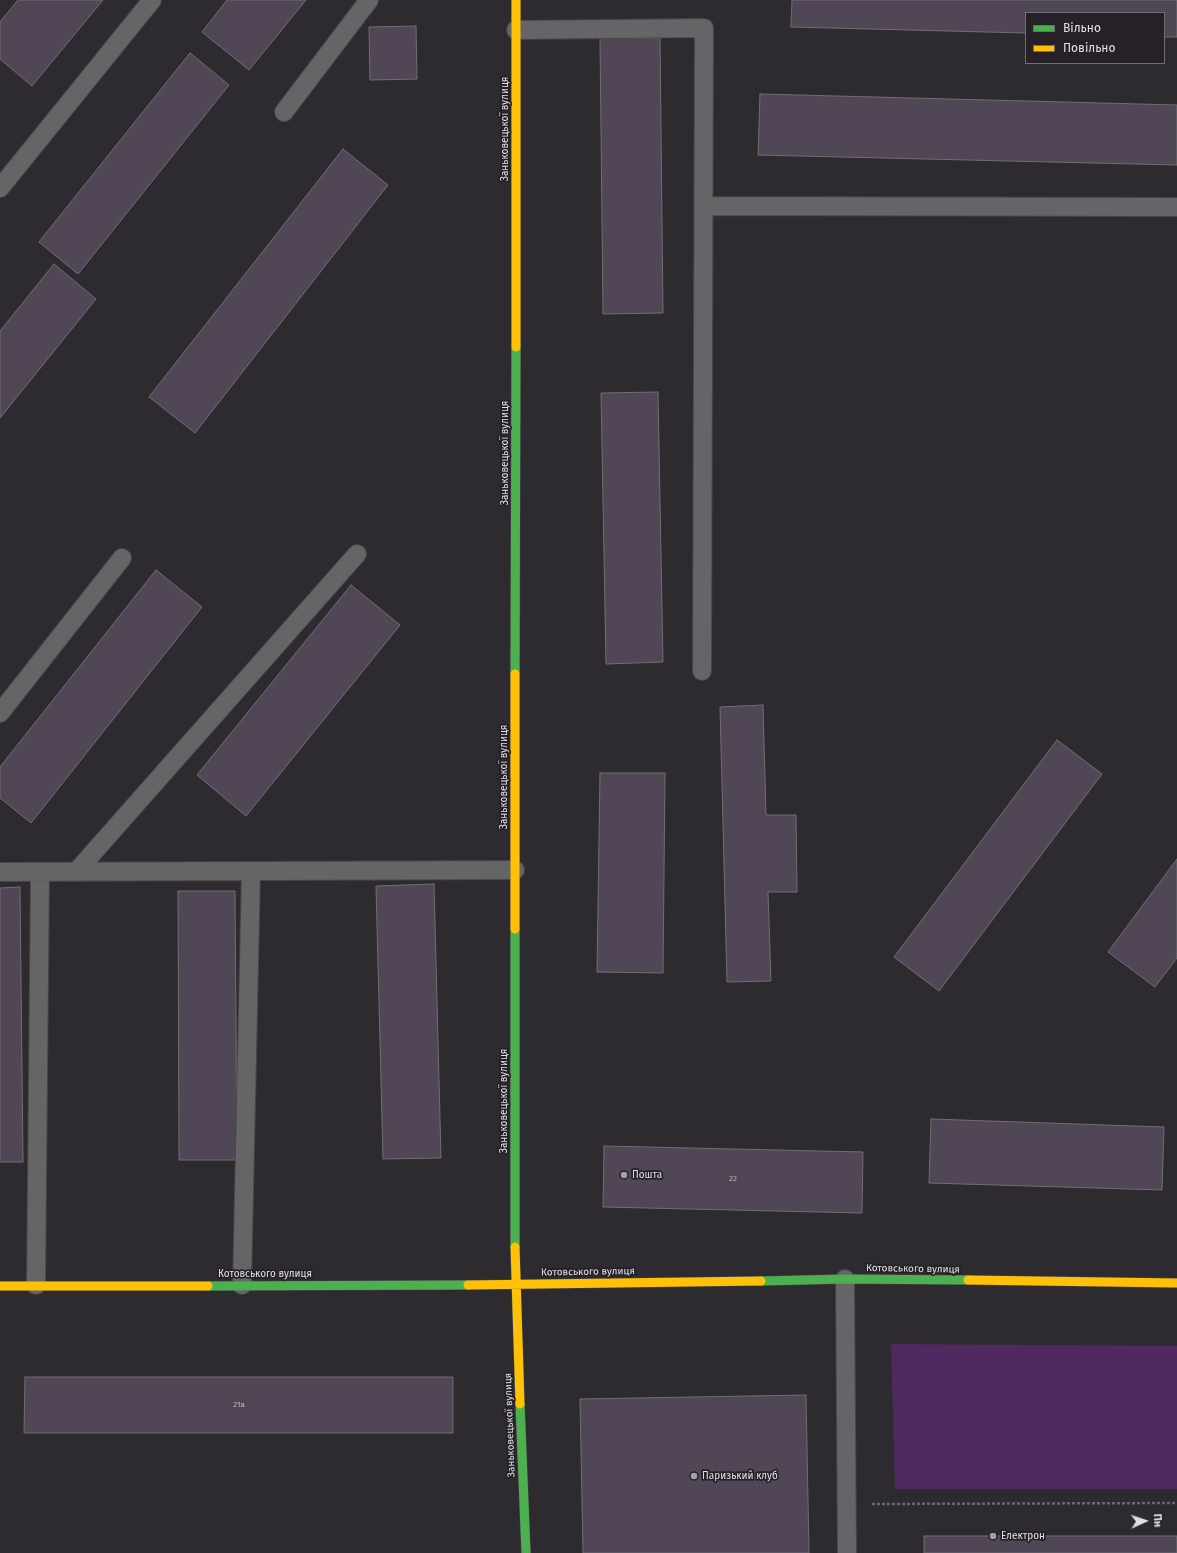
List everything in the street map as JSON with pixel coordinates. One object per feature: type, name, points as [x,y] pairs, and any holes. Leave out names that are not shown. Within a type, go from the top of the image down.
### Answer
[{"type":"street","name":"Заньковецької вулиця","points":[[516,0],[515,1285],[526,1553]]},
{"type":"street","name":"Котовського вулиця","points":[[0,1286],[515,1285],[845,1279],[1177,1283]]},
{"type":"lane","points":[[0,188],[152,0]]},
{"type":"lane","points":[[284,112],[369,0]]},
{"type":"lane","points":[[516,30],[704,28],[702,671]]},
{"type":"lane","points":[[704,206],[1177,207]]},
{"type":"lane","points":[[76,872],[357,554]]},
{"type":"lane","points":[[0,713],[122,558]]},
{"type":"lane","points":[[0,872],[515,870]]},
{"type":"lane","points":[[242,1285],[251,871]]},
{"type":"lane","points":[[36,1285],[40,872]]},
{"type":"lane","points":[[845,1279],[847,1553]]},
{"type":"path","points":[[846,1504],[1177,1503]]},
{"type":"shaded area","points":[[891,1344],[1177,1346],[1177,1489],[895,1489]]},
{"type":"building","points":[[18,0],[103,0],[32,86],[0,59],[0,22]]},
{"type":"building","points":[[227,0],[306,0],[249,70],[202,32]]},
{"type":"building","points":[[792,0],[1177,0],[1177,37],[1165,37],[1165,12],[1025,12],[1025,33],[791,27]]},
{"type":"building","points":[[416,26],[417,79],[370,80],[369,27]]},
{"type":"building","points":[[600,38],[660,38],[663,313],[603,314]]},
{"type":"building","points":[[190,53],[229,85],[78,274],[39,242]]},
{"type":"building","points":[[760,94],[1177,105],[1177,165],[758,155]]},
{"type":"building","points":[[343,149],[388,185],[195,433],[149,397]]},
{"type":"building","points":[[54,264],[96,299],[0,418],[0,331]]},
{"type":"building","points":[[658,392],[663,662],[606,664],[601,393]]},
{"type":"building","points":[[156,570],[202,607],[31,823],[0,798],[0,767]]},
{"type":"building","points":[[351,585],[400,625],[246,816],[197,775]]},
{"type":"building","points":[[763,705],[766,815],[796,815],[797,892],[768,892],[771,981],[727,982],[720,707]]},
{"type":"building","points":[[1057,740],[1102,774],[939,991],[894,957]]},
{"type":"building","points":[[600,773],[665,773],[663,973],[597,972]]},
{"type":"building","points":[[1177,859],[1177,958],[1155,987],[1108,952]]},
{"type":"building","points":[[434,884],[441,1158],[383,1159],[376,886]]},
{"type":"building","points":[[20,887],[23,1162],[0,1162],[0,888]]},
{"type":"building","points":[[178,891],[235,891],[237,1160],[179,1160]]},
{"type":"building","points":[[931,1119],[1164,1127],[1162,1190],[929,1183]]},
{"type":"building","points":[[604,1146],[863,1152],[862,1213],[603,1207]]},
{"type":"building","points":[[25,1377],[453,1377],[453,1433],[24,1433]]},
{"type":"building","name":"Паризький клуб","points":[[806,1395],[809,1553],[583,1553],[580,1399]]},
{"type":"building","points":[[924,1536],[1177,1536],[1177,1553],[924,1553]]},
{"type":"traffic: fast","points":[[515,674],[516,347]]},
{"type":"traffic: fast","points":[[515,929],[515,1247]]},
{"type":"traffic: fast","points":[[761,1281],[845,1279],[968,1280]]},
{"type":"traffic: fast","points":[[208,1286],[468,1285]]},
{"type":"traffic: fast","points":[[520,1404],[526,1553]]},
{"type":"traffic: slow","points":[[516,0],[516,347]]},
{"type":"traffic: slow","points":[[515,674],[515,929]]},
{"type":"traffic: slow","points":[[515,1247],[520,1404]]},
{"type":"traffic: slow","points":[[968,1280],[1177,1283]]},
{"type":"traffic: slow","points":[[468,1285],[761,1281]]},
{"type":"traffic: slow","points":[[0,1286],[208,1286]]},
{"type":"place","name":"Пошта","points":[[624,1175]]},
{"type":"place","name":"Паризький клуб","points":[[694,1476]]},
{"type":"place","name":"Електрон","points":[[993,1536]]}]
